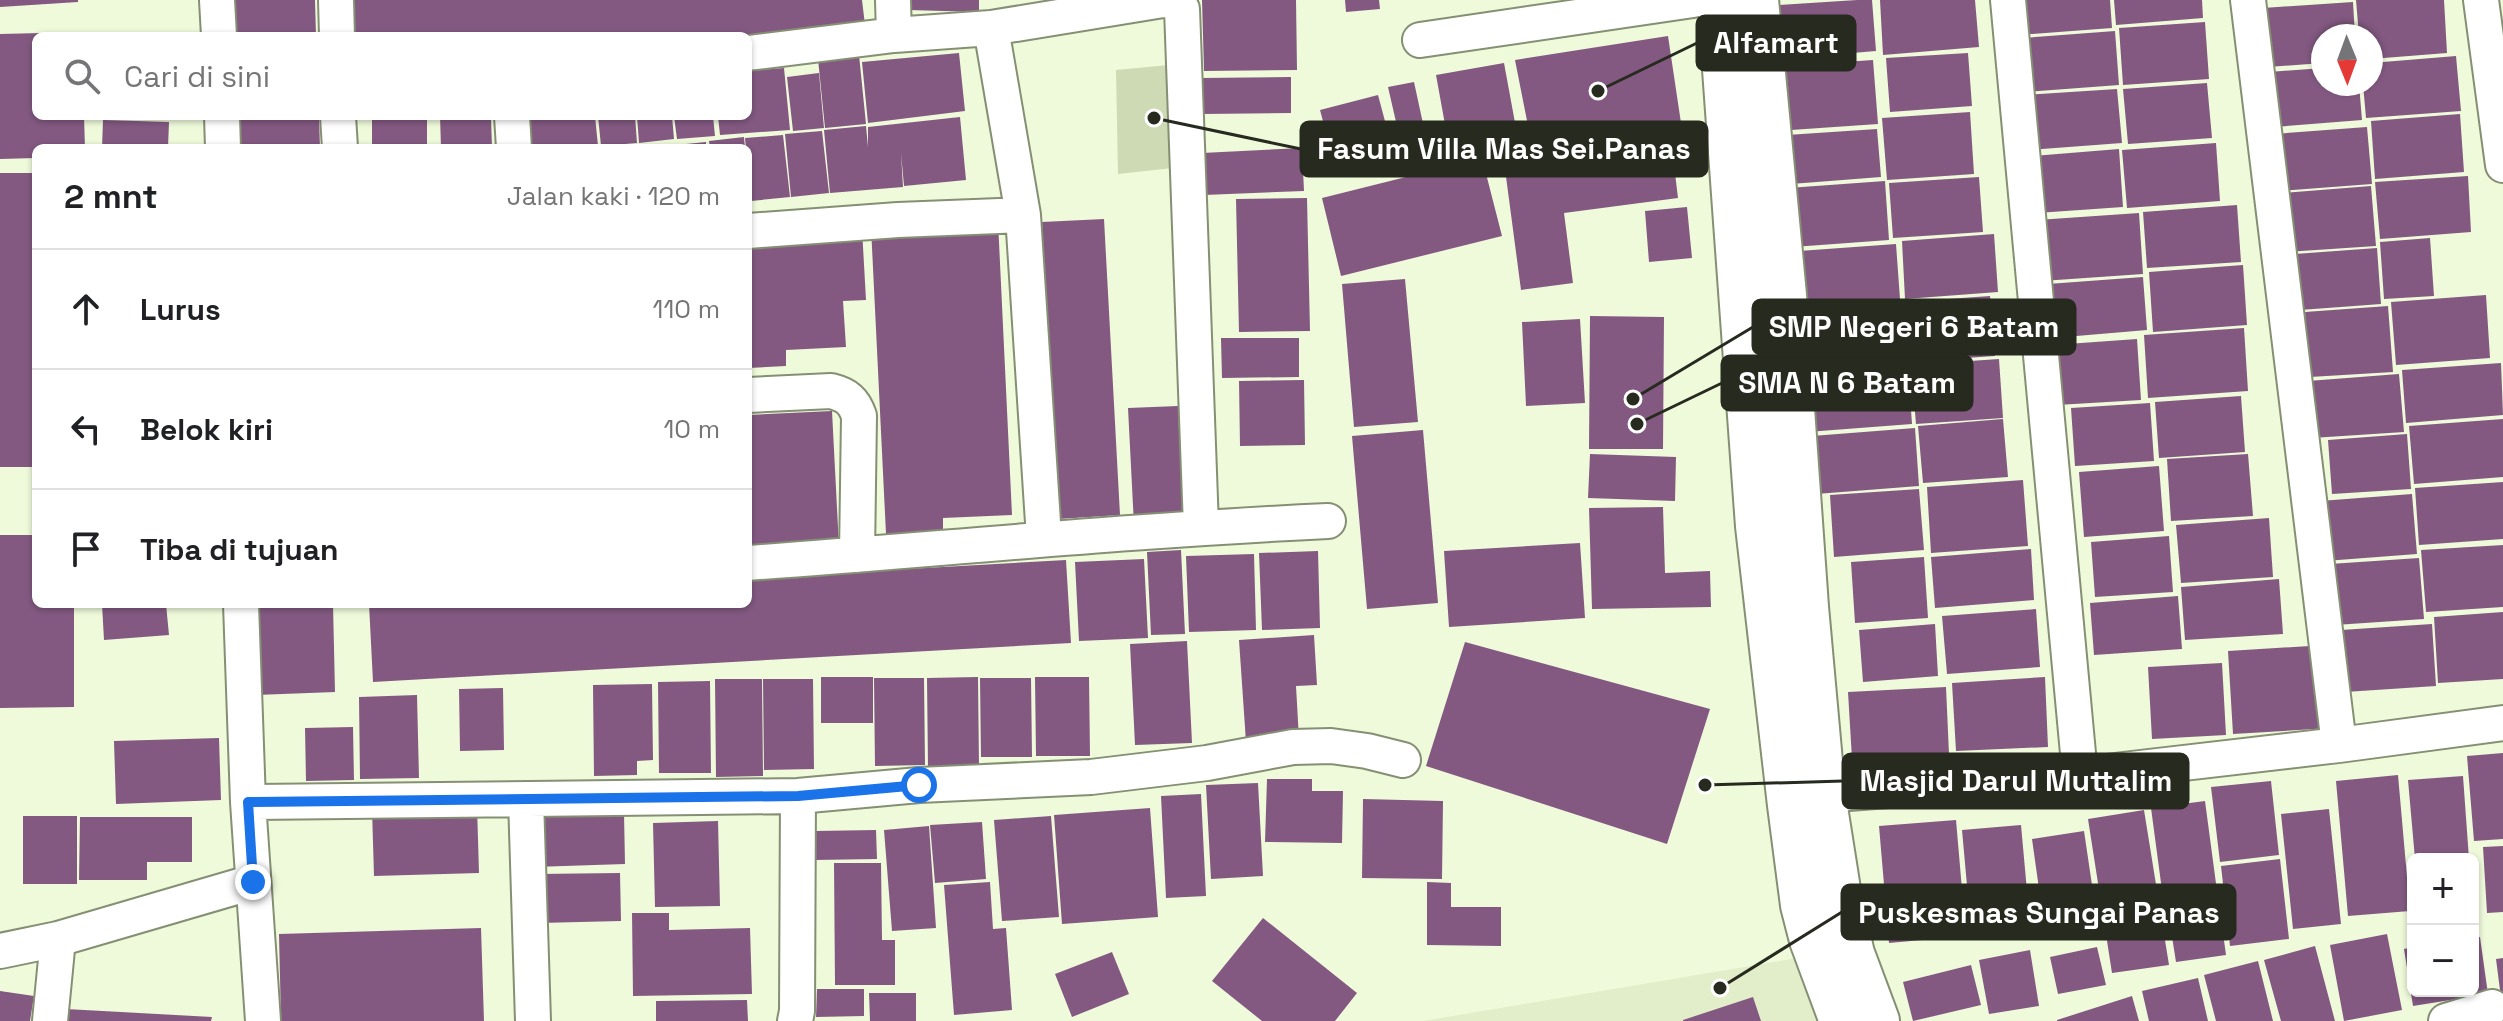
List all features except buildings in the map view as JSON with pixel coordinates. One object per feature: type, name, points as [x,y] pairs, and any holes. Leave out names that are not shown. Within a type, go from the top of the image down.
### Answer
[{"type":"main road","points":[[1720,0],[1779,524],[1839,896],[1852,954],[1877,1021]]},
{"type":"main road","points":[[1756,0],[1784,295],[1779,524],[1803,905],[1812,940],[1842,1021]]},
{"type":"street","points":[[217,0],[219,32]]},
{"type":"street","points":[[336,0],[337,32]]},
{"type":"street","points":[[893,0],[894,35]]},
{"type":"street","points":[[752,53],[894,35],[991,28],[1163,0],[1173,1],[1182,9],[1201,527]]},
{"type":"street","points":[[1420,40],[1693,0]]},
{"type":"street","points":[[2008,0],[2080,775]]},
{"type":"street","points":[[2248,0],[2339,745]]},
{"type":"street","points":[[2481,0],[2503,165]]},
{"type":"street","points":[[991,28],[1023,215],[1044,538]]},
{"type":"street","points":[[222,120],[223,144]]},
{"type":"street","points":[[338,120],[340,144]]},
{"type":"street","points":[[512,120],[514,144]]},
{"type":"street","points":[[752,231],[1023,215]]},
{"type":"street","points":[[752,395],[831,391],[855,403],[859,416],[857,555]]},
{"type":"street","points":[[752,563],[1044,538],[1328,521]]},
{"type":"street","points":[[241,608],[248,802],[263,1021]]},
{"type":"street","points":[[1823,795],[2080,775],[2503,723]]},
{"type":"street","points":[[248,802],[798,796],[919,785],[1091,777],[1207,763],[1293,747],[1331,746],[1403,760]]},
{"type":"street","points":[[795,1021],[798,995],[798,796]]},
{"type":"street","points":[[526,799],[533,1021]]},
{"type":"street","points":[[0,951],[58,939],[253,882]]},
{"type":"street","points":[[50,1021],[58,939]]},
{"type":"street","points":[[2446,1021],[2492,1007]]},
{"type":"shaded area","points":[[1190,63],[1191,166],[1118,174],[1116,70]]},
{"type":"shaded area","points":[[1810,956],[1839,1021],[1423,1021]]},
{"type":"place","name":"Alfamart","points":[[1598,91]]},
{"type":"place","name":"Fasum Villa Mas Sei.Panas","points":[[1154,118]]},
{"type":"place","name":"SMP Negeri 6 Batam","points":[[1633,399]]},
{"type":"place","name":"SMA N 6 Batam","points":[[1637,424]]},
{"type":"place","name":"Masjid Darul Muttalim","points":[[1705,785]]},
{"type":"place","name":"Puskesmas Sungai Panas","points":[[1720,988]]},
{"type":"route","points":[[253,882],[248,802],[798,796],[919,785]]}]
